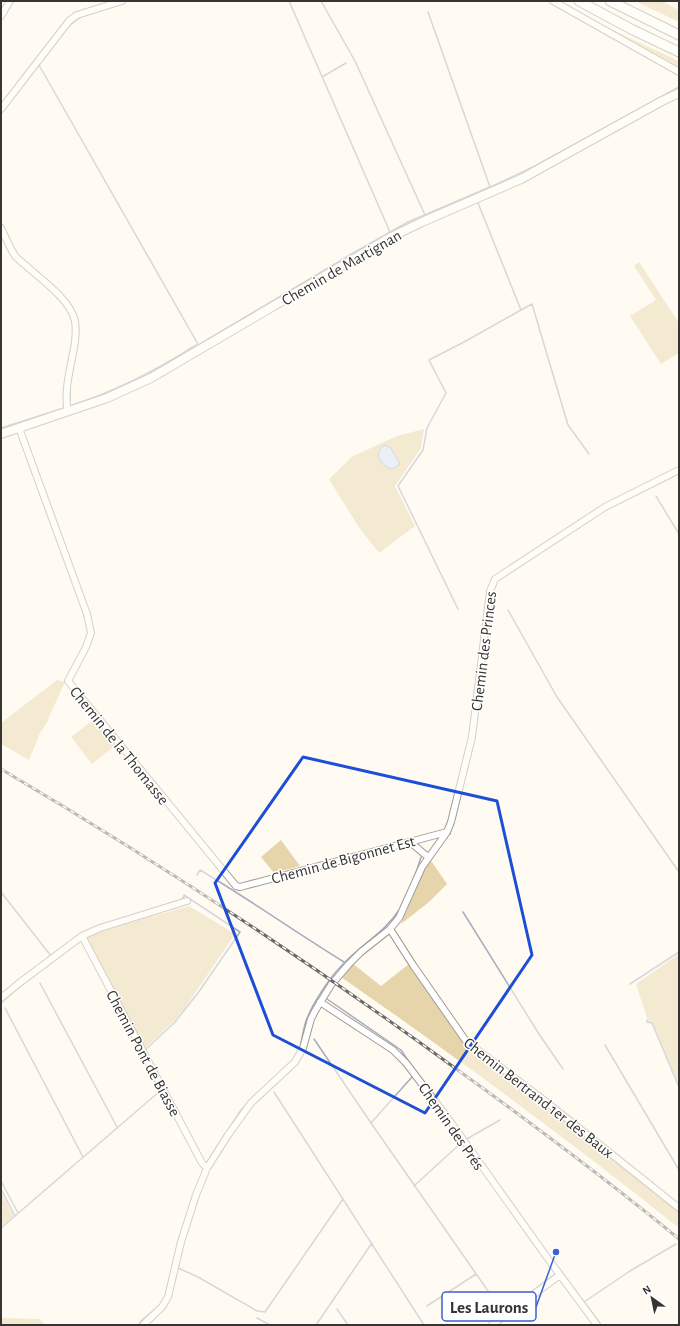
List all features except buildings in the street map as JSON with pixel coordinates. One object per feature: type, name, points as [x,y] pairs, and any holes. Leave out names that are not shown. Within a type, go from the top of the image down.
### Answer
[{"type":"highway","points":[[579,1],[617,22],[679,52]]},
{"type":"highway","points":[[610,1],[679,35]]},
{"type":"main road","name":"Chemin de Martignan","points":[[1,434],[68,412],[123,391],[151,378],[391,237],[416,224],[521,178],[679,93]]},
{"type":"street","points":[[1,16],[10,1]]},
{"type":"street","points":[[1,109],[69,21],[77,15],[122,1]]},
{"type":"street","points":[[553,1],[679,72]]},
{"type":"street","points":[[1,228],[16,256],[58,295],[67,306],[74,320],[76,342],[67,398],[68,412]]},
{"type":"street","name":"Chemin de la Thomasse","points":[[19,428],[87,614],[91,633],[86,647],[68,681],[234,884],[240,887]]},
{"type":"street","name":"Chemin des Princes","points":[[144,1324],[162,1307],[168,1297],[181,1242],[196,1195],[207,1168],[245,1110],[291,1067],[297,1059],[303,1048],[311,1019],[331,985],[361,952],[390,929],[399,918],[422,867],[447,832],[451,822],[472,737],[490,590],[495,579],[605,507],[679,470]]},
{"type":"street","name":"Chemin de Bigonnet Est","points":[[240,887],[447,832]]},
{"type":"street","points":[[410,842],[428,857]]},
{"type":"street","points":[[1,998],[82,936],[100,928],[187,901]]},
{"type":"street","name":"Chemin Bertrand 1er des Baux","points":[[390,929],[466,1041],[545,1101],[679,1208]]},
{"type":"street","name":"Chemin Pont de Biasse","points":[[82,936],[202,1163],[207,1168]]},
{"type":"street","name":"Chemin des Prés","points":[[320,1002],[393,1050],[406,1063],[597,1325]]},
{"type":"street","points":[[492,1325],[560,1275]]},
{"type":"highlighted area","points":[[303,757],[497,801],[532,955],[425,1113],[273,1035],[215,883]]},
{"type":"shaded area","points":[[635,1],[662,1],[679,10],[679,22]]},
{"type":"shaded area","points":[[606,27],[679,61],[679,68]]},
{"type":"shaded area","points":[[639,262],[679,323],[679,353],[661,364],[630,316],[656,300],[634,266]]},
{"type":"shaded area","points":[[424,429],[421,448],[395,486],[415,526],[379,553],[358,526],[329,479],[353,456],[397,436]]},
{"type":"shaded area","points":[[57,680],[65,682],[48,721],[40,733],[29,760],[1,744],[1,723]]},
{"type":"shaded area","points":[[96,718],[117,744],[92,764],[71,737]]},
{"type":"shaded area","points":[[281,840],[300,866],[274,873],[261,857]]},
{"type":"shaded area","points":[[429,860],[447,884],[429,902],[401,924]]},
{"type":"shaded area","points":[[189,906],[237,935],[233,937],[185,1008],[175,1020],[144,1049],[85,937]]},
{"type":"shaded area","points":[[679,954],[679,1084],[652,1023],[648,1021],[636,984]]},
{"type":"shaded area","points":[[352,963],[381,986],[409,964],[458,1036],[469,1047],[513,1079],[679,1210],[679,1228],[512,1100],[341,977]]},
{"type":"shaded area","points":[[1,1192],[14,1216],[1,1226]]},
{"type":"shaded area","points":[[1,1318],[39,1319],[46,1325],[1,1325]]},
{"type":"water","points":[[384,445],[390,447],[399,462],[399,465],[392,469],[385,466],[380,461],[378,455]]},
{"type":"waterway","points":[[289,1],[390,232]]},
{"type":"waterway","points":[[321,1],[355,61],[425,215]]},
{"type":"waterway","points":[[428,12],[490,187]]},
{"type":"waterway","points":[[69,26],[82,16]]},
{"type":"waterway","points":[[322,77],[346,63]]},
{"type":"waterway","points":[[39,65],[199,346]]},
{"type":"waterway","points":[[200,344],[408,222],[535,166],[679,87]]},
{"type":"waterway","points":[[478,203],[521,310],[532,304],[568,425],[589,454]]},
{"type":"waterway","points":[[458,609],[398,486],[423,450],[427,428],[446,393],[429,360],[521,310]]},
{"type":"waterway","points":[[70,405],[103,394],[135,380],[196,345]]},
{"type":"waterway","points":[[70,391],[70,401]]},
{"type":"waterway","points":[[1,428],[64,408]]},
{"type":"waterway","points":[[656,496],[679,534]]},
{"type":"waterway","points":[[508,610],[557,697],[679,872]]},
{"type":"waterway","points":[[415,876],[421,857]]},
{"type":"waterway","points":[[197,875],[200,870],[344,962]]},
{"type":"waterway","points":[[1,892],[51,956]]},
{"type":"waterway","points":[[145,1050],[175,1022],[198,993],[240,932],[184,895],[181,901]]},
{"type":"waterway","points":[[300,1048],[305,1024],[309,1014],[317,998],[328,982],[351,956],[387,925],[399,910]]},
{"type":"waterway","points":[[463,912],[539,1034],[563,1069]]},
{"type":"waterway","points":[[630,984],[679,952]]},
{"type":"waterway","points":[[40,983],[117,1127]]},
{"type":"waterway","points":[[1,1003],[23,984]]},
{"type":"waterway","points":[[327,999],[401,1050],[418,1075]]},
{"type":"waterway","points":[[5,1008],[83,1157]]},
{"type":"waterway","points":[[647,1020],[647,1022],[652,1023],[679,1087]]},
{"type":"waterway","points":[[314,1039],[371,1123]]},
{"type":"waterway","points":[[605,1045],[679,1170]]},
{"type":"waterway","points":[[1,1228],[160,1091],[141,1055],[143,1053]]},
{"type":"waterway","points":[[412,1077],[371,1123],[502,1311]]},
{"type":"waterway","points":[[206,1164],[241,1110],[261,1090]]},
{"type":"waterway","points":[[274,1092],[424,1325]]},
{"type":"waterway","points":[[465,1140],[500,1120]]},
{"type":"waterway","points":[[414,1186],[461,1143]]},
{"type":"waterway","points":[[1,1181],[18,1213]]},
{"type":"waterway","points":[[1,1189],[15,1216]]},
{"type":"waterway","points":[[178,1268],[198,1277],[257,1311],[265,1312],[343,1199]]},
{"type":"waterway","points":[[316,1325],[372,1243]]},
{"type":"waterway","points":[[584,1302],[630,1271],[676,1244]]},
{"type":"waterway","points":[[551,1258],[568,1280]]},
{"type":"waterway","points":[[427,1306],[476,1274]]},
{"type":"waterway","points":[[494,1320],[555,1274]]},
{"type":"waterway","points":[[165,1297],[168,1283]]},
{"type":"waterway","points":[[582,1299],[601,1325]]},
{"type":"waterway","points":[[337,1309],[348,1325]]},
{"type":"waterway","points":[[138,1325],[154,1310]]},
{"type":"waterway","points":[[257,1318],[270,1325]]},
{"type":"railway","points":[[1,769],[117,839],[344,989],[540,1130],[679,1239]]},
{"type":"place","name":"Les Laurons","points":[[556,1252]]}]
